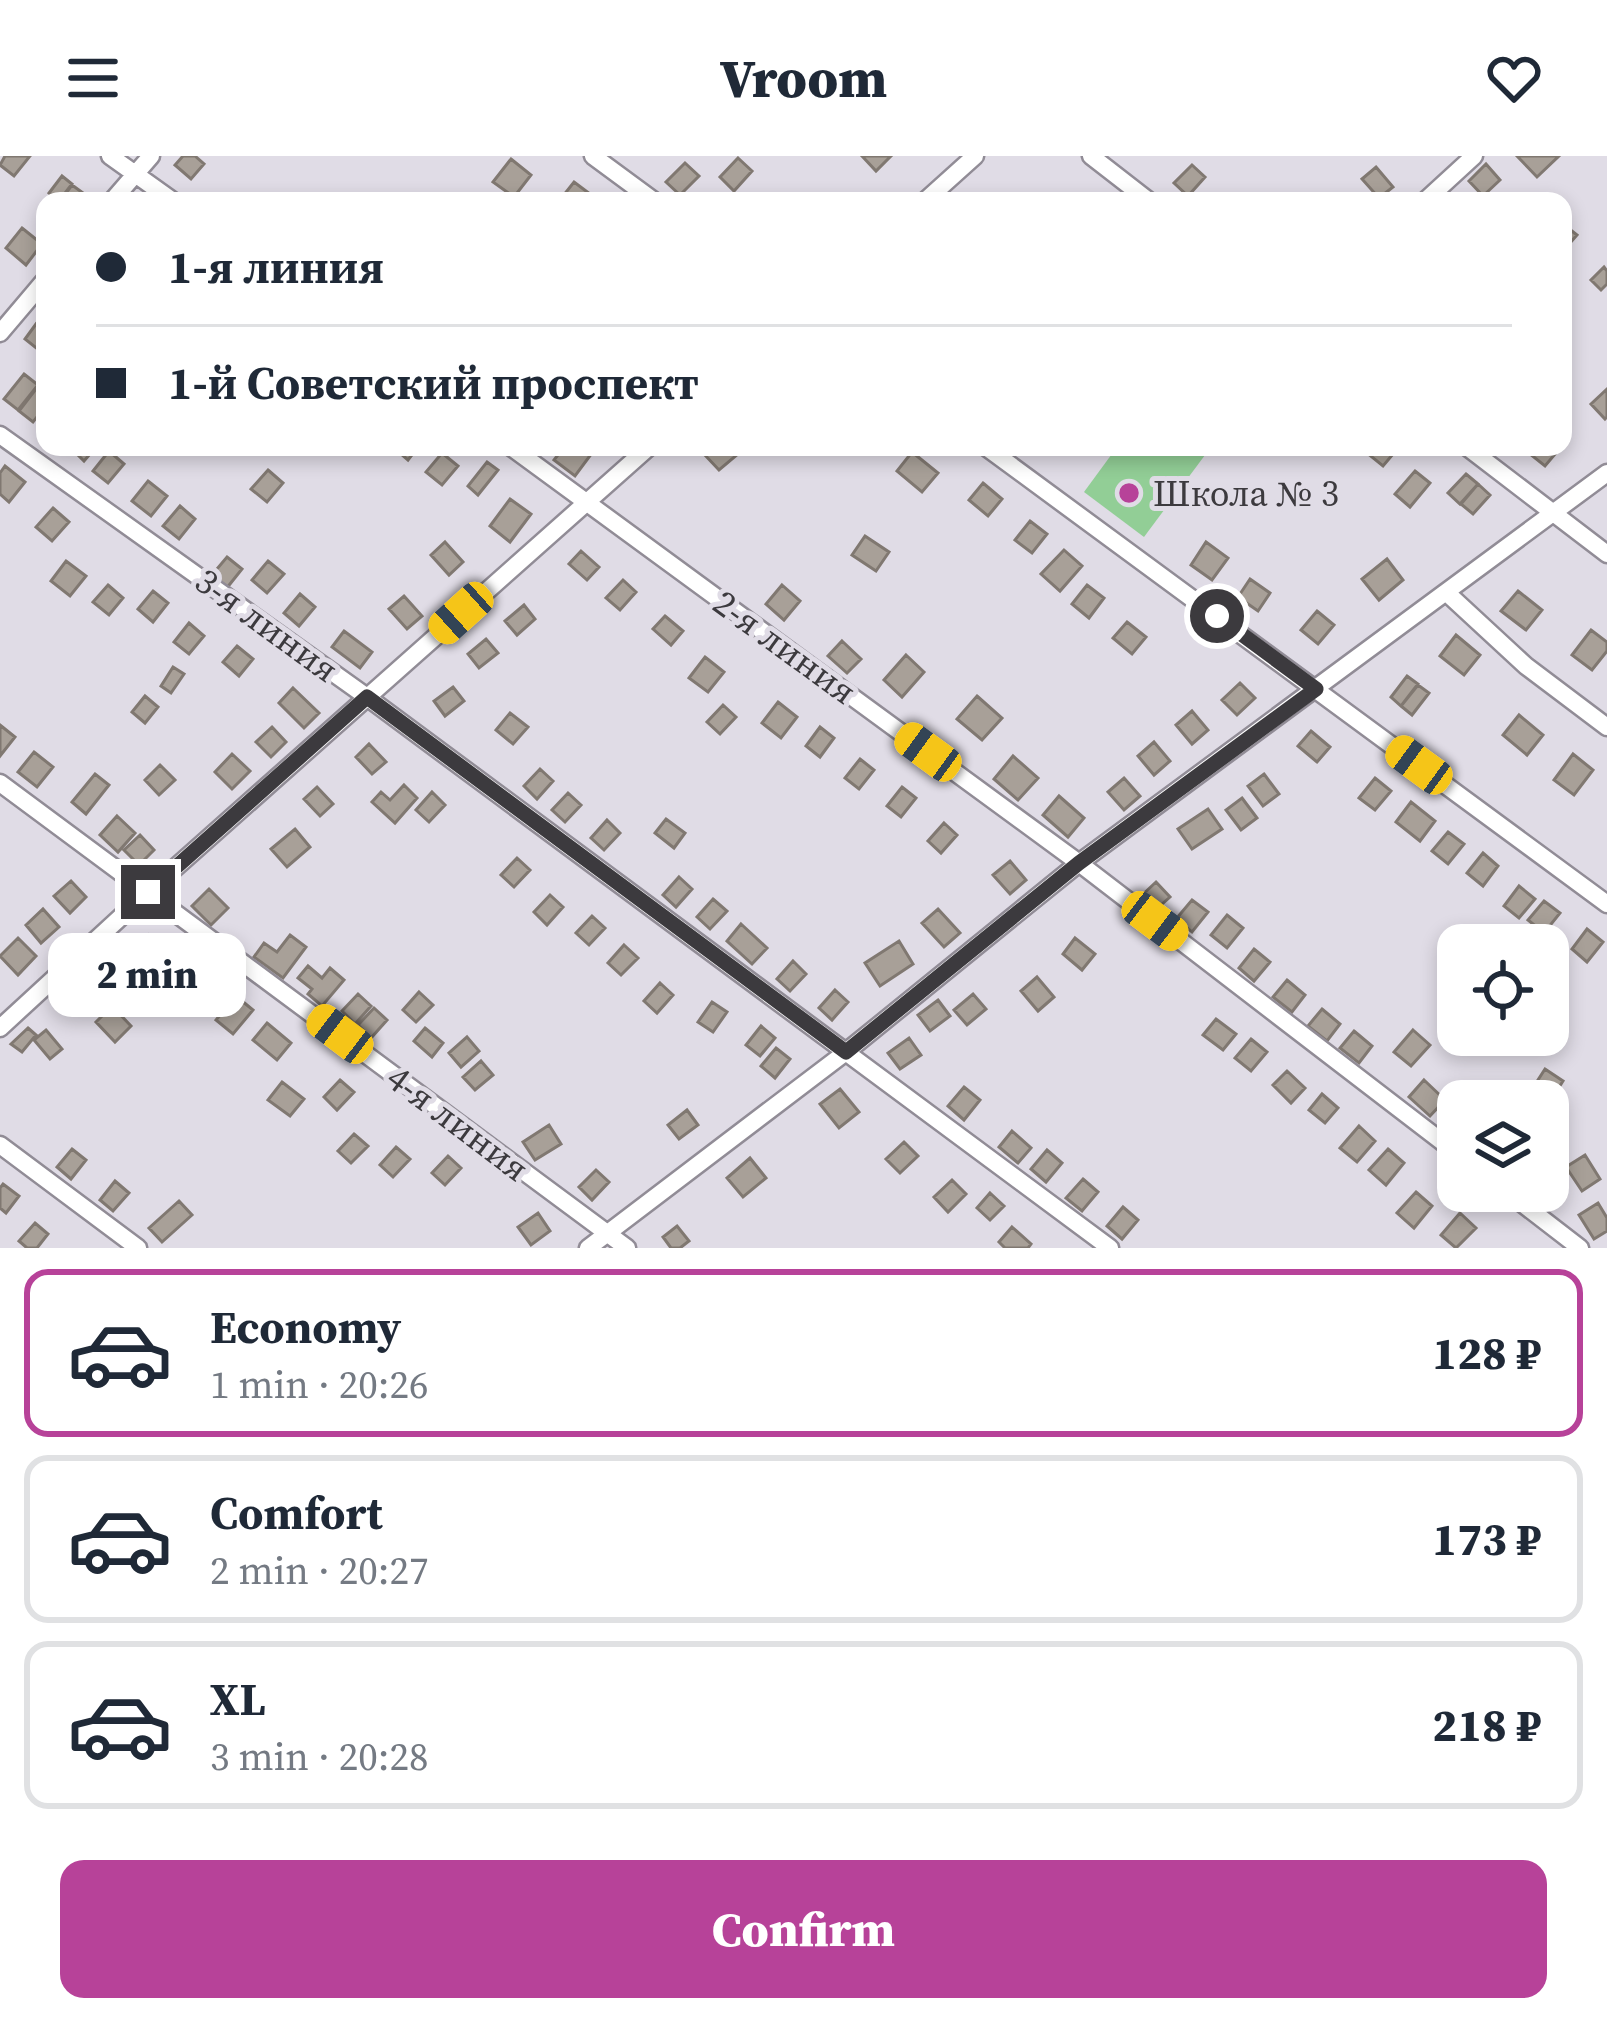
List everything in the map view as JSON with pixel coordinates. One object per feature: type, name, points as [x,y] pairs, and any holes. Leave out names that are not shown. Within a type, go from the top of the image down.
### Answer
[{"type":"street","points":[[110,156],[160,192]]},
{"type":"street","points":[[120,192],[152,156]]},
{"type":"street","points":[[593,156],[641,192]]},
{"type":"street","points":[[935,192],[975,156]]},
{"type":"street","points":[[1091,156],[1137,192]]},
{"type":"street","points":[[1435,192],[1474,156]]},
{"type":"street","points":[[0,333],[36,291]]},
{"type":"street","name":"3-я линия","points":[[0,435],[367,697],[1110,1248]]},
{"type":"street","name":"2-я линия","points":[[523,456],[1079,863],[1437,1138]]},
{"type":"street","points":[[0,1028],[639,456]]},
{"type":"street","points":[[998,456],[1607,904]]},
{"type":"street","points":[[1479,456],[1607,554]]},
{"type":"street","points":[[588,1248],[846,1052],[1079,863],[1607,473]]},
{"type":"street","points":[[1448,593],[1526,666],[1607,727]]},
{"type":"street","name":"4-я линия","points":[[0,783],[628,1248]]},
{"type":"street","points":[[0,1145],[138,1248]]},
{"type":"street","points":[[1533,1212],[1580,1248]]},
{"type":"green space","name":"Школа № 3","points":[[1110,456],[1204,456],[1144,537],[1084,492]]},
{"type":"building","points":[[5,156],[30,156],[14,176],[0,165]]},
{"type":"building","points":[[183,156],[195,156],[204,164],[191,179],[175,165]]},
{"type":"building","points":[[862,156],[891,156],[876,171]]},
{"type":"building","points":[[1517,156],[1559,156],[1537,177]]},
{"type":"building","points":[[738,158],[752,171],[734,191],[720,177]]},
{"type":"building","points":[[511,159],[531,175],[518,192],[507,192],[493,182]]},
{"type":"building","points":[[685,163],[699,176],[683,192],[666,182]]},
{"type":"building","points":[[1486,164],[1500,180],[1487,192],[1479,192],[1469,181]]},
{"type":"building","points":[[1192,165],[1205,177],[1192,192],[1174,183]]},
{"type":"building","points":[[1376,167],[1393,187],[1374,192],[1362,179]]},
{"type":"building","points":[[62,176],[72,184],[66,192],[50,192]]},
{"type":"building","points":[[574,182],[587,192],[566,192]]},
{"type":"building","points":[[22,228],[36,239],[36,252],[26,265],[6,248]]},
{"type":"building","points":[[1604,267],[1607,284],[1601,290],[1591,280]]},
{"type":"building","points":[[36,324],[36,348],[25,339]]},
{"type":"building","points":[[24,374],[36,383],[18,410],[4,399]]},
{"type":"building","points":[[36,389],[36,418],[33,422],[19,411]]},
{"type":"building","points":[[1607,389],[1607,417],[1605,419],[1591,404]]},
{"type":"building","points":[[105,456],[115,456],[124,464],[108,483],[93,471]]},
{"type":"building","points":[[439,456],[458,466],[442,485],[426,472]]},
{"type":"building","points":[[557,456],[590,456],[575,476],[554,460]]},
{"type":"building","points":[[706,456],[736,456],[719,470]]},
{"type":"building","points":[[909,456],[917,456],[938,473],[922,492],[897,471]]},
{"type":"building","points":[[1371,456],[1391,456],[1383,466]]},
{"type":"building","points":[[1532,456],[1553,456],[1545,466]]},
{"type":"building","points":[[487,462],[498,470],[478,495],[468,486]]},
{"type":"building","points":[[5,466],[25,482],[9,502],[0,494],[0,473]]},
{"type":"building","points":[[268,470],[283,483],[267,502],[251,489]]},
{"type":"building","points":[[1415,471],[1430,483],[1410,507],[1395,494]]},
{"type":"building","points":[[1466,474],[1478,484],[1460,504],[1448,493]]},
{"type":"building","points":[[148,481],[167,496],[151,516],[132,501]]},
{"type":"building","points":[[983,483],[1002,499],[988,516],[969,500]]},
{"type":"building","points":[[1478,484],[1490,495],[1473,514],[1461,504]]},
{"type":"building","points":[[510,499],[531,514],[510,542],[490,526]]},
{"type":"building","points":[[180,506],[195,519],[179,539],[163,526]]},
{"type":"building","points":[[53,508],[69,522],[52,541],[36,527]]},
{"type":"building","points":[[1030,521],[1047,534],[1032,553],[1015,540]]},
{"type":"building","points":[[865,536],[889,552],[876,571],[852,555]]},
{"type":"building","points":[[445,542],[463,562],[449,575],[431,555]]},
{"type":"building","points":[[1206,542],[1228,558],[1212,580],[1191,565]]},
{"type":"building","points":[[1064,550],[1082,566],[1060,591],[1041,574]]},
{"type":"building","points":[[581,551],[599,567],[587,580],[569,564]]},
{"type":"building","points":[[227,557],[242,569],[226,589],[211,576]]},
{"type":"building","points":[[1387,559],[1403,580],[1379,600],[1362,579]]},
{"type":"building","points":[[66,561],[86,576],[70,596],[51,581]]},
{"type":"building","points":[[268,561],[284,574],[267,593],[252,580]]},
{"type":"building","points":[[1250,579],[1270,593],[1258,611],[1238,597]]},
{"type":"building","points":[[623,580],[636,592],[620,610],[606,598]]},
{"type":"building","points":[[108,585],[123,598],[109,615],[93,602]]},
{"type":"building","points":[[782,585],[800,601],[784,620],[766,604]]},
{"type":"building","points":[[1087,585],[1104,598],[1089,618],[1072,604]]},
{"type":"building","points":[[153,591],[168,603],[153,622],[138,609]]},
{"type":"building","points":[[1518,591],[1542,610],[1526,630],[1501,611]]},
{"type":"building","points":[[300,594],[315,607],[299,626],[284,613]]},
{"type":"building","points":[[404,596],[422,616],[407,629],[389,609]]},
{"type":"building","points":[[524,605],[535,619],[517,635],[505,621]]},
{"type":"building","points":[[1317,611],[1334,625],[1318,644],[1301,630]]},
{"type":"building","points":[[665,616],[683,631],[671,645],[653,629]]},
{"type":"building","points":[[1127,622],[1146,637],[1132,654],[1113,638]]},
{"type":"building","points":[[189,623],[204,636],[189,654],[174,642]]},
{"type":"building","points":[[1591,630],[1607,642],[1607,651],[1592,670],[1572,655]]},
{"type":"building","points":[[344,631],[372,652],[360,668],[332,647]]},
{"type":"building","points":[[1456,635],[1480,655],[1464,675],[1440,656]]},
{"type":"building","points":[[486,639],[498,653],[479,668],[468,654]]},
{"type":"building","points":[[842,641],[861,659],[847,673],[828,656]]},
{"type":"building","points":[[237,646],[253,659],[239,676],[223,662]]},
{"type":"building","points":[[906,655],[924,672],[902,697],[884,680]]},
{"type":"building","points":[[705,657],[724,672],[708,692],[689,678]]},
{"type":"building","points":[[173,667],[184,674],[171,693],[161,686]]},
{"type":"building","points":[[1407,676],[1418,684],[1401,706],[1391,697]]},
{"type":"building","points":[[1240,683],[1255,698],[1237,715],[1222,700]]},
{"type":"building","points":[[1418,685],[1429,693],[1412,715],[1401,706]]},
{"type":"building","points":[[453,687],[464,701],[445,716],[434,701]]},
{"type":"building","points":[[293,688],[319,713],[304,728],[279,703]]},
{"type":"building","points":[[145,696],[158,707],[145,723],[132,712]]},
{"type":"building","points":[[977,696],[1002,718],[982,740],[957,719]]},
{"type":"building","points":[[778,702],[797,717],[781,738],[762,723]]},
{"type":"building","points":[[723,705],[736,717],[720,734],[707,722]]},
{"type":"building","points":[[1192,711],[1208,730],[1192,744],[1176,725]]},
{"type":"building","points":[[510,713],[528,727],[513,744],[496,730]]},
{"type":"building","points":[[1519,715],[1543,735],[1527,755],[1503,735]]},
{"type":"building","points":[[0,725],[15,737],[0,756]]},
{"type":"building","points":[[272,727],[286,742],[271,757],[256,742]]},
{"type":"building","points":[[820,727],[834,738],[820,757],[806,746]]},
{"type":"building","points":[[1311,731],[1330,747],[1317,762],[1298,746]]},
{"type":"building","points":[[1154,742],[1170,761],[1154,775],[1138,756]]},
{"type":"building","points":[[369,744],[386,762],[372,774],[356,757]]},
{"type":"building","points":[[34,752],[53,767],[37,787],[18,772]]},
{"type":"building","points":[[232,754],[250,771],[232,789],[215,772]]},
{"type":"building","points":[[1573,754],[1593,770],[1574,795],[1554,780]]},
{"type":"building","points":[[1013,756],[1038,778],[1018,800],[994,779]]},
{"type":"building","points":[[860,759],[874,770],[859,789],[845,778]]},
{"type":"building","points":[[160,765],[175,780],[159,795],[145,780]]},
{"type":"building","points":[[540,769],[553,781],[537,799],[524,786]]},
{"type":"building","points":[[95,774],[109,785],[86,814],[72,802]]},
{"type":"building","points":[[1264,774],[1279,794],[1263,806],[1248,786]]},
{"type":"building","points":[[1124,778],[1140,796],[1124,810],[1108,792]]},
{"type":"building","points":[[1375,778],[1391,791],[1375,810],[1359,798]]},
{"type":"building","points":[[404,785],[417,798],[395,823],[372,802],[381,792],[390,800]]},
{"type":"building","points":[[317,787],[333,804],[320,816],[304,799]]},
{"type":"building","points":[[902,787],[916,798],[901,817],[887,806]]},
{"type":"building","points":[[432,792],[445,805],[429,822],[416,810]]},
{"type":"building","points":[[568,793],[581,805],[565,822],[552,810]]},
{"type":"building","points":[[1059,796],[1084,818],[1068,837],[1043,815]]},
{"type":"building","points":[[1242,798],[1257,818],[1241,830],[1226,810]]},
{"type":"building","points":[[1411,802],[1435,821],[1420,841],[1396,822]]},
{"type":"building","points":[[1208,809],[1222,829],[1192,849],[1178,829]]},
{"type":"building","points":[[117,816],[135,833],[118,852],[100,835]]},
{"type":"building","points":[[666,819],[685,833],[674,848],[655,833]]},
{"type":"building","points":[[607,820],[620,833],[604,850],[591,838]]},
{"type":"building","points":[[944,823],[957,835],[941,853],[928,841]]},
{"type":"building","points":[[295,829],[310,847],[287,867],[271,849]]},
{"type":"building","points":[[1448,832],[1464,844],[1448,864],[1432,851]]},
{"type":"building","points":[[140,835],[154,850],[139,865],[124,850]]},
{"type":"building","points":[[1483,853],[1498,866],[1483,886],[1467,873]]},
{"type":"building","points":[[517,858],[530,870],[514,887],[501,875]]},
{"type":"building","points":[[1010,861],[1026,880],[1010,894],[993,875]]},
{"type":"building","points":[[679,877],[692,889],[676,907],[663,895]]},
{"type":"building","points":[[71,881],[86,897],[70,913],[54,896]]},
{"type":"building","points":[[1156,882],[1170,897],[1153,912],[1140,897]]},
{"type":"building","points":[[1519,886],[1535,899],[1519,918],[1504,906]]},
{"type":"building","points":[[209,889],[228,908],[211,925],[192,906]]},
{"type":"building","points":[[550,895],[563,907],[547,925],[534,912]]},
{"type":"building","points":[[713,899],[727,911],[710,929],[697,917]]},
{"type":"building","points":[[1192,900],[1208,912],[1192,932],[1176,919]]},
{"type":"building","points":[[1544,901],[1560,913],[1551,924],[1528,920]]},
{"type":"building","points":[[43,909],[59,927],[41,943],[26,925]]},
{"type":"building","points":[[938,909],[960,933],[944,947],[922,923]]},
{"type":"building","points":[[1227,915],[1243,928],[1227,948],[1211,935]]},
{"type":"building","points":[[592,916],[605,928],[589,945],[576,933]]},
{"type":"building","points":[[741,924],[767,948],[752,964],[727,941]]},
{"type":"building","points":[[1587,929],[1603,942],[1587,962],[1572,949]]},
{"type":"building","points":[[149,935],[166,950],[149,971],[131,957]]},
{"type":"building","points":[[290,935],[306,947],[283,978],[254,957],[264,943],[277,952]]},
{"type":"building","points":[[18,938],[36,956],[18,975],[0,956]]},
{"type":"building","points":[[1075,938],[1095,954],[1082,970],[1063,954]]},
{"type":"building","points":[[899,941],[913,964],[880,986],[865,963]]},
{"type":"building","points":[[624,945],[638,958],[621,975],[608,963]]},
{"type":"building","points":[[1254,949],[1270,962],[1254,981],[1239,968]]},
{"type":"building","points":[[793,961],[806,974],[790,991],[777,979]]},
{"type":"building","points":[[308,966],[322,978],[330,968],[344,980],[322,1006],[298,978]]},
{"type":"building","points":[[190,967],[214,987],[200,1004],[176,984]]},
{"type":"building","points":[[1037,977],[1054,997],[1038,1011],[1021,991]]},
{"type":"building","points":[[1287,980],[1305,995],[1292,1012],[1273,997]]},
{"type":"building","points":[[660,983],[673,995],[657,1013],[644,1001]]},
{"type":"building","points":[[835,990],[848,1002],[832,1020],[819,1008]]},
{"type":"building","points":[[419,992],[433,1005],[416,1022],[403,1010]]},
{"type":"building","points":[[358,994],[371,1006],[355,1024],[342,1011]]},
{"type":"building","points":[[973,994],[986,1009],[967,1025],[954,1010]]},
{"type":"building","points":[[236,996],[253,1010],[233,1034],[216,1020]]},
{"type":"building","points":[[938,1000],[950,1016],[930,1031],[918,1015]]},
{"type":"building","points":[[712,1002],[727,1012],[713,1032],[698,1022]]},
{"type":"building","points":[[112,1006],[131,1026],[115,1042],[96,1022]]},
{"type":"building","points":[[374,1008],[387,1020],[371,1038],[358,1025]]},
{"type":"building","points":[[1322,1009],[1340,1024],[1327,1041],[1308,1026]]},
{"type":"building","points":[[1216,1019],[1236,1034],[1223,1050],[1203,1035]]},
{"type":"building","points":[[267,1023],[291,1043],[277,1060],[253,1040]]},
{"type":"building","points":[[761,1026],[775,1038],[760,1056],[746,1045]]},
{"type":"building","points":[[28,1028],[36,1035],[22,1052],[11,1044]]},
{"type":"building","points":[[425,1028],[443,1043],[432,1057],[414,1041]]},
{"type":"building","points":[[46,1030],[62,1049],[50,1059],[34,1040]]},
{"type":"building","points":[[1413,1030],[1430,1045],[1411,1066],[1394,1052]]},
{"type":"building","points":[[1354,1031],[1372,1046],[1359,1063],[1340,1048]]},
{"type":"building","points":[[467,1037],[479,1051],[461,1067],[449,1053]]},
{"type":"building","points":[[909,1038],[921,1055],[900,1069],[888,1053]]},
{"type":"building","points":[[1251,1039],[1267,1052],[1251,1071],[1235,1058]]},
{"type":"building","points":[[776,1048],[790,1059],[775,1078],[761,1066]]},
{"type":"building","points":[[481,1061],[493,1075],[475,1090],[463,1077]]},
{"type":"building","points":[[1545,1069],[1562,1080],[1538,1080]]},
{"type":"building","points":[[1287,1071],[1305,1088],[1291,1103],[1273,1085]]},
{"type":"building","points":[[340,1080],[354,1092],[337,1110],[324,1097]]},
{"type":"building","points":[[1424,1080],[1437,1092],[1437,1109],[1430,1116],[1409,1097]]},
{"type":"building","points":[[282,1082],[304,1099],[290,1116],[268,1100]]},
{"type":"building","points":[[964,1087],[980,1100],[964,1120],[948,1106]]},
{"type":"building","points":[[840,1089],[859,1112],[839,1128],[820,1104]]},
{"type":"building","points":[[1322,1094],[1338,1108],[1325,1123],[1309,1110]]},
{"type":"building","points":[[687,1110],[698,1125],[679,1139],[668,1125]]},
{"type":"building","points":[[549,1125],[561,1144],[535,1160],[523,1142]]},
{"type":"building","points":[[1359,1126],[1375,1141],[1357,1162],[1340,1148]]},
{"type":"building","points":[[1012,1131],[1031,1148],[1018,1163],[999,1147]]},
{"type":"building","points":[[354,1134],[368,1146],[351,1163],[338,1151]]},
{"type":"building","points":[[904,1142],[918,1156],[900,1173],[886,1159]]},
{"type":"building","points":[[396,1147],[410,1159],[393,1177],[380,1165]]},
{"type":"building","points":[[72,1149],[86,1160],[71,1179],[57,1167]]},
{"type":"building","points":[[1388,1149],[1404,1163],[1386,1185],[1369,1170]]},
{"type":"building","points":[[1047,1150],[1062,1163],[1046,1182],[1031,1169]]},
{"type":"building","points":[[1585,1155],[1600,1179],[1582,1191],[1569,1165]]},
{"type":"building","points":[[448,1156],[461,1168],[445,1185],[432,1173]]},
{"type":"building","points":[[750,1158],[766,1178],[743,1197],[727,1178]]},
{"type":"building","points":[[596,1170],[609,1182],[592,1200],[579,1187]]},
{"type":"building","points":[[1083,1179],[1098,1192],[1082,1211],[1066,1198]]},
{"type":"building","points":[[952,1180],[966,1194],[948,1212],[934,1197]]},
{"type":"building","points":[[115,1181],[129,1193],[113,1211],[100,1200]]},
{"type":"building","points":[[3,1184],[19,1196],[6,1213],[0,1208]]},
{"type":"building","points":[[1416,1192],[1432,1206],[1414,1228],[1397,1213]]},
{"type":"building","points":[[990,1193],[1004,1206],[990,1220],[977,1208]]},
{"type":"building","points":[[179,1201],[192,1215],[162,1242],[149,1228]]},
{"type":"building","points":[[1598,1203],[1607,1218],[1607,1231],[1594,1239],[1579,1215]]},
{"type":"building","points":[[1123,1207],[1138,1220],[1122,1239],[1107,1226]]},
{"type":"building","points":[[538,1213],[550,1231],[531,1245],[518,1227]]},
{"type":"building","points":[[1460,1213],[1476,1228],[1456,1248],[1441,1235]]},
{"type":"building","points":[[35,1223],[48,1234],[37,1248],[27,1248],[19,1241]]},
{"type":"building","points":[[677,1226],[689,1241],[671,1248],[663,1237]]},
{"type":"building","points":[[1012,1227],[1031,1244],[1028,1248],[1005,1248],[999,1242]]},
{"type":"place","name":"Школа № 3","points":[[1129,493]]},
{"type":"route","points":[[148,892],[367,697],[846,1052],[1079,863],[1316,689],[1217,616]]}]
